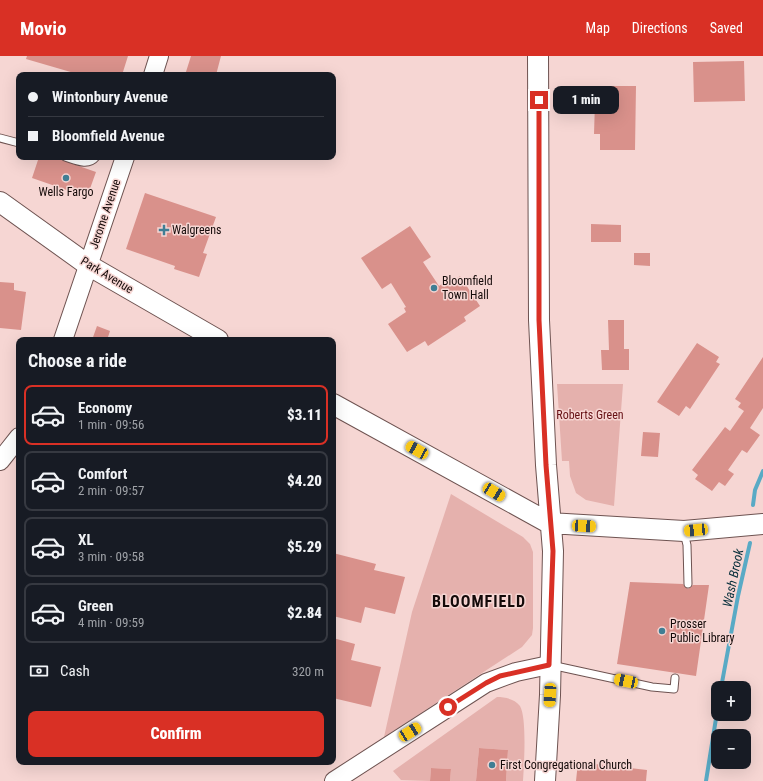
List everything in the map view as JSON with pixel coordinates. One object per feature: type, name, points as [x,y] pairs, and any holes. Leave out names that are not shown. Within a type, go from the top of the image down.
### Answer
[{"type":"main road","points":[[538,56],[540,145],[539,320],[549,524],[553,551],[549,665],[550,695],[545,781]]},
{"type":"main road","name":"Park Avenue","points":[[0,202],[88,265],[213,337]]},
{"type":"main road","points":[[336,406],[549,524],[684,531],[763,524]]},
{"type":"street","points":[[154,72],[159,56]]},
{"type":"street","name":"Jerome Avenue","points":[[64,337],[124,160]]},
{"type":"street","points":[[0,461],[16,441]]},
{"type":"street","points":[[334,781],[486,683],[500,676],[549,665]]},
{"type":"lane","points":[[0,138],[16,142]]},
{"type":"lane","points":[[76,160],[90,162],[92,160]]},
{"type":"lane","points":[[684,531],[687,545],[688,584]]},
{"type":"lane","points":[[549,665],[575,669],[652,687],[674,688],[675,678]]},
{"type":"green space","name":"Roberts Green","points":[[557,384],[623,384],[614,506],[586,500],[576,493],[570,476],[569,461],[562,461]]},
{"type":"green space","points":[[451,494],[523,537],[530,544],[533,552],[532,635],[522,647],[384,737],[412,612]]},
{"type":"green space","points":[[497,697],[513,700],[520,706],[522,712],[524,721],[523,781],[506,781],[508,750],[479,748],[476,781],[450,781],[451,769],[431,768],[430,781],[401,780],[393,771]]},
{"type":"building","points":[[27,56],[128,56],[123,72],[71,72],[26,59]]},
{"type":"building","points":[[191,56],[221,56],[217,72],[186,72]]},
{"type":"building","points":[[744,61],[745,101],[694,102],[693,62]]},
{"type":"building","points":[[600,86],[636,86],[635,150],[600,150],[600,134],[594,134],[595,102],[600,102]]},
{"type":"building","points":[[38,160],[62,160],[96,172],[87,197],[32,178]]},
{"type":"building","points":[[145,193],[216,217],[203,253],[207,254],[199,277],[174,269],[175,266],[126,249]]},
{"type":"building","points":[[591,224],[621,225],[621,242],[591,242]]},
{"type":"building","name":"Bloomfield Town Hall","points":[[410,226],[431,257],[423,262],[439,286],[442,284],[444,287],[460,276],[480,306],[464,317],[466,321],[428,346],[425,341],[407,352],[388,324],[406,312],[404,308],[406,307],[391,283],[382,289],[361,258]]},
{"type":"building","points":[[634,253],[650,253],[650,266],[634,265]]},
{"type":"building","points":[[0,282],[14,283],[14,290],[26,292],[21,330],[0,328]]},
{"type":"building","points":[[608,320],[624,320],[624,349],[629,349],[629,370],[602,370],[601,350],[609,350]]},
{"type":"building","points":[[97,326],[110,331],[108,337],[93,337]]},
{"type":"building","points":[[697,343],[719,357],[716,362],[720,364],[690,409],[686,406],[679,416],[657,402]]},
{"type":"building","points":[[763,357],[763,408],[750,428],[760,435],[747,453],[742,450],[728,470],[734,474],[725,486],[719,482],[712,491],[695,479],[698,475],[692,470],[725,427],[730,431],[744,411],[738,407],[741,403],[735,399]]},
{"type":"building","points":[[643,432],[660,433],[658,457],[641,456]]},
{"type":"building","points":[[336,554],[376,564],[374,570],[405,577],[395,614],[365,607],[361,623],[336,617]]},
{"type":"building","name":"Prosser Public Library","points":[[630,582],[683,584],[688,589],[693,585],[709,585],[696,676],[617,664]]},
{"type":"building","points":[[336,639],[355,644],[351,660],[381,667],[371,707],[336,699]]},
{"type":"building","name":"First Congregational Church","points":[[479,748],[508,750],[506,781],[476,781]]},
{"type":"building","points":[[578,762],[647,770],[646,781],[576,781]]},
{"type":"building","points":[[431,768],[451,769],[450,781],[430,781]]},
{"type":"waterway","name":"Wash Brook","points":[[753,505],[755,490],[763,471]]},
{"type":"waterway","name":"Wash Brook","points":[[722,681],[738,596],[750,543]]},
{"type":"waterway","name":"Wash Brook","points":[[706,781],[716,721]]},
{"type":"place","name":"Wells Fargo","points":[[66,178]]},
{"type":"place","name":"Walgreens","points":[[164,230]]},
{"type":"place","name":"Bloomfield Town Hall","points":[[434,288]]},
{"type":"place","name":"Prosser Public Library","points":[[662,631]]},
{"type":"place","name":"First Congregational Church","points":[[492,765]]},
{"type":"district","name":"BLOOMFIELD","points":[[479,601]]},
{"type":"route","points":[[448,707],[500,676],[549,665],[553,551],[549,524],[539,320],[539,100]]}]
